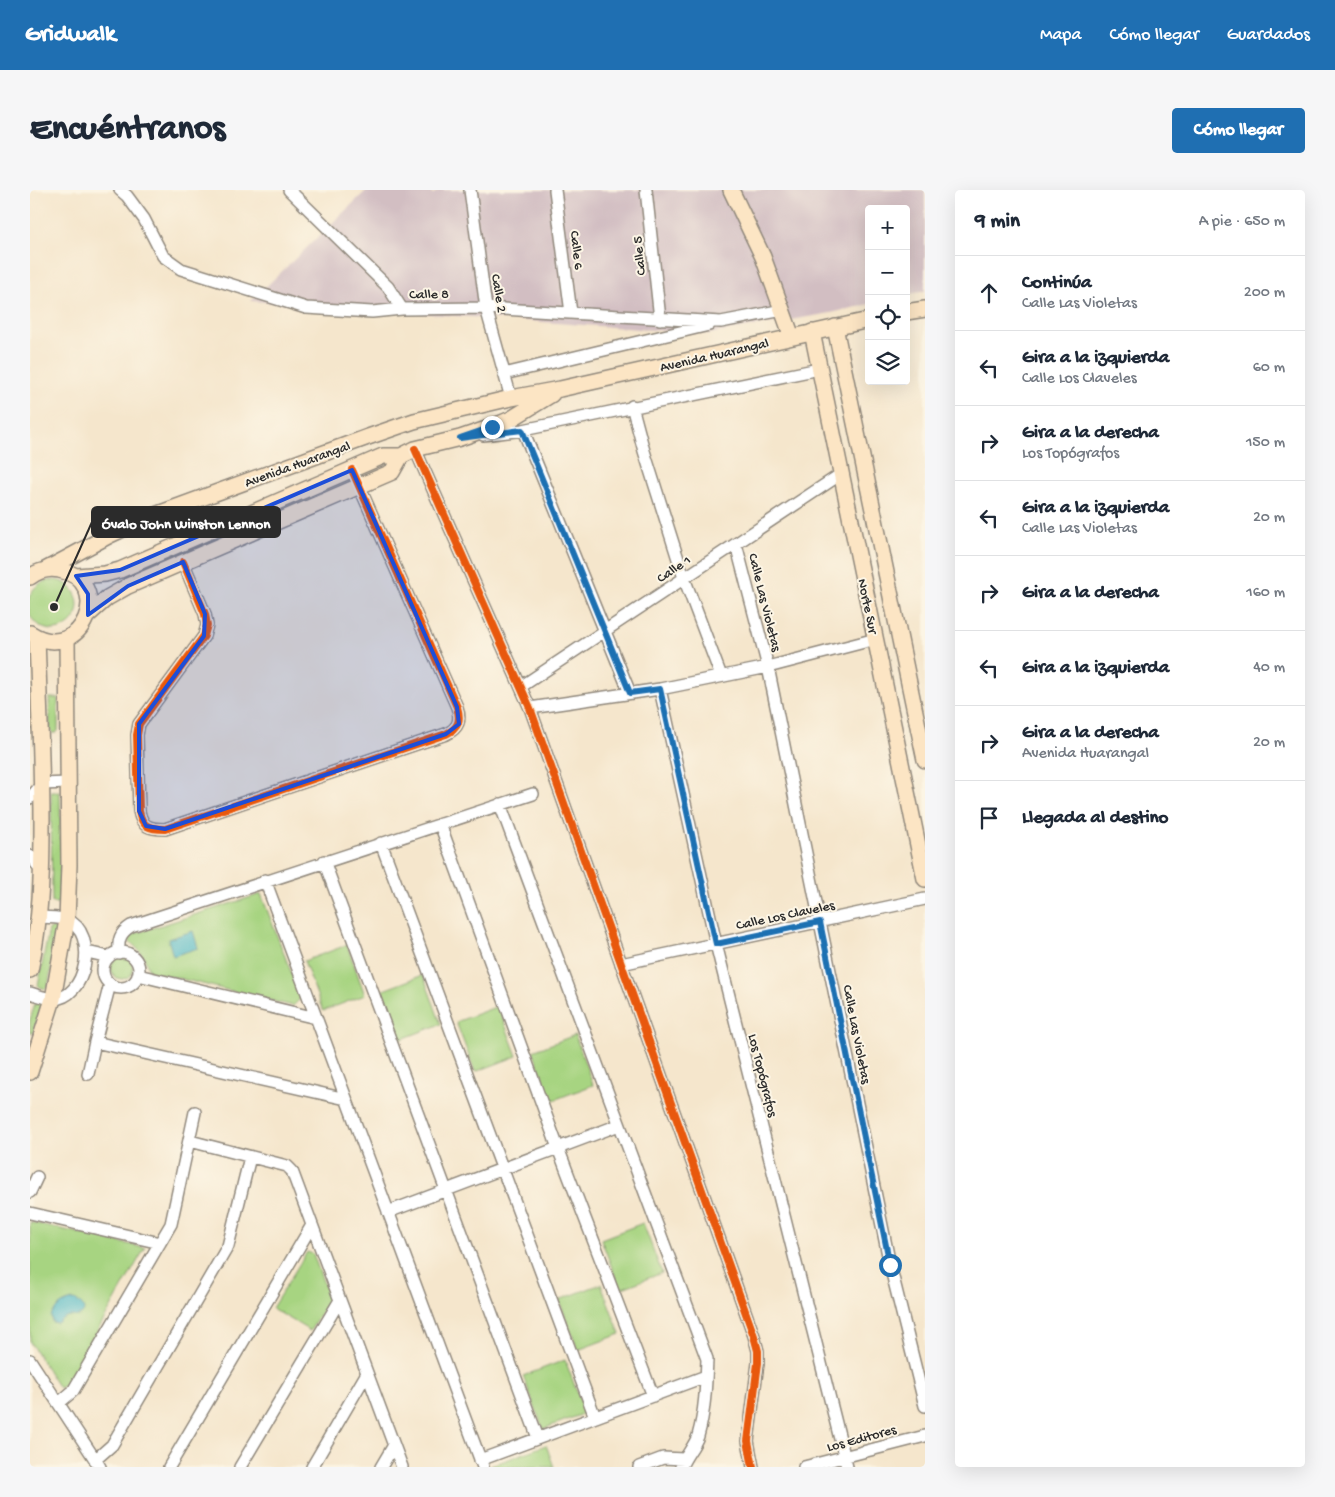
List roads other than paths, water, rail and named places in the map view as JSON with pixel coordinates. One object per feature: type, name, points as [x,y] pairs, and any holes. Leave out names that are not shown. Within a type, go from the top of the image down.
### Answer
[{"type":"street","name":"Calle 8","points":[[120,190],[127,196],[144,219],[163,256],[181,268],[306,308],[372,312],[402,309],[486,308],[721,322],[782,310]]},
{"type":"street","points":[[288,190],[388,287],[402,309]]},
{"type":"street","name":"Calle 2","points":[[470,190],[486,308],[511,398]]},
{"type":"street","name":"Calle 6","points":[[555,190],[571,313]]},
{"type":"street","name":"Calle 5","points":[[646,190],[660,319]]},
{"type":"street","points":[[731,190],[763,257],[792,337]]},
{"type":"street","points":[[910,311],[925,308]]},
{"type":"street","name":"Avenida Huarangal","points":[[37,571],[110,535],[199,498],[414,421],[865,321]]},
{"type":"street","points":[[504,374],[721,322]]},
{"type":"street","name":"Norte Sur","points":[[835,327],[925,760]]},
{"type":"street","name":"Norte Sur","points":[[812,332],[925,879]]},
{"type":"street","points":[[460,438],[522,430],[819,369]]},
{"type":"street","name":"Avenida Huarangal","points":[[37,571],[56,569],[76,576],[105,574],[120,570],[383,456],[401,456],[415,449],[460,438],[511,419],[560,390]]},
{"type":"street","points":[[632,406],[644,452],[684,578],[721,676]]},
{"type":"street","points":[[522,430],[630,693]]},
{"type":"street","points":[[415,449],[522,686],[756,1344],[758,1363],[748,1440],[753,1467]]},
{"type":"street","name":"Avenida Huarangal","points":[[67,638],[84,625],[88,615],[107,598],[121,590],[392,472],[401,456]]},
{"type":"street","points":[[183,562],[205,614],[207,625],[204,636],[140,724],[137,736],[139,811],[141,819],[146,826],[154,829],[165,829],[454,730],[459,724],[460,716],[457,707],[352,470]]},
{"type":"street","name":"Calle 1","points":[[522,686],[841,474]]},
{"type":"street","name":"Calle Las Violetas","points":[[736,544],[768,667],[890,1265],[925,1406]]},
{"type":"street","points":[[76,576],[88,594],[88,615]]},
{"type":"street","points":[[30,970],[40,917],[42,871],[41,742],[34,635],[47,640],[57,641],[67,638],[69,865],[67,920],[53,999],[30,1072]]},
{"type":"street","name":"Calle Las Violetas","points":[[530,708],[660,689],[768,667],[876,639]]},
{"type":"street","name":"Los Topógrafos","points":[[660,689],[716,944],[845,1462]]},
{"type":"street","points":[[41,742],[67,740]]},
{"type":"street","points":[[30,798],[42,784],[68,783]]},
{"type":"street","points":[[88,1074],[107,980],[104,966],[114,955],[121,934],[131,926],[265,880],[533,794]]},
{"type":"street","points":[[500,804],[708,1359],[701,1422],[697,1439],[683,1463],[663,1458],[639,1467]]},
{"type":"street","points":[[440,824],[558,1148],[653,1396]]},
{"type":"street","points":[[381,843],[595,1417]]},
{"type":"street","points":[[30,857],[42,871]]},
{"type":"street","points":[[324,861],[538,1438]]},
{"type":"street","points":[[265,880],[482,1463],[538,1438],[706,1376]]},
{"type":"street","name":"Calle Los Claveles","points":[[621,964],[925,899]]},
{"type":"street","points":[[30,993],[53,999],[68,994],[83,974],[87,952],[84,939],[78,928],[67,920],[40,917]]},
{"type":"street","points":[[83,974],[107,980],[118,988],[127,987],[134,982],[138,975],[139,969],[135,959],[130,955],[87,952]]},
{"type":"street","points":[[138,975],[316,1018]]},
{"type":"street","points":[[95,1042],[346,1100]]},
{"type":"street","points":[[59,1403],[72,1391],[170,1224],[196,1112]]},
{"type":"street","points":[[388,1212],[619,1125]]},
{"type":"street","points":[[190,1141],[287,1166],[292,1171],[402,1467]]},
{"type":"street","points":[[30,1360],[97,1464],[112,1445],[228,1246],[250,1157]]},
{"type":"street","points":[[30,1192],[37,1176]]},
{"type":"street","points":[[30,1213],[160,1243]]},
{"type":"street","points":[[169,1467],[312,1225]]},
{"type":"street","points":[[240,1467],[340,1300]]},
{"type":"street","points":[[312,1467],[367,1373]]},
{"type":"street","name":"Los Editores","points":[[804,1467],[845,1462],[925,1436]]},
{"type":"street","points":[[381,1467],[394,1444]]},
{"type":"water","points":[[193,931],[198,948],[173,956],[168,939]]},
{"type":"water","points":[[73,1300],[83,1306],[84,1312],[79,1316],[63,1318],[57,1323],[52,1322],[51,1316],[55,1310]]},
{"type":"place","name":"Óvalo John Winston Lennon","points":[[54,607]]}]
